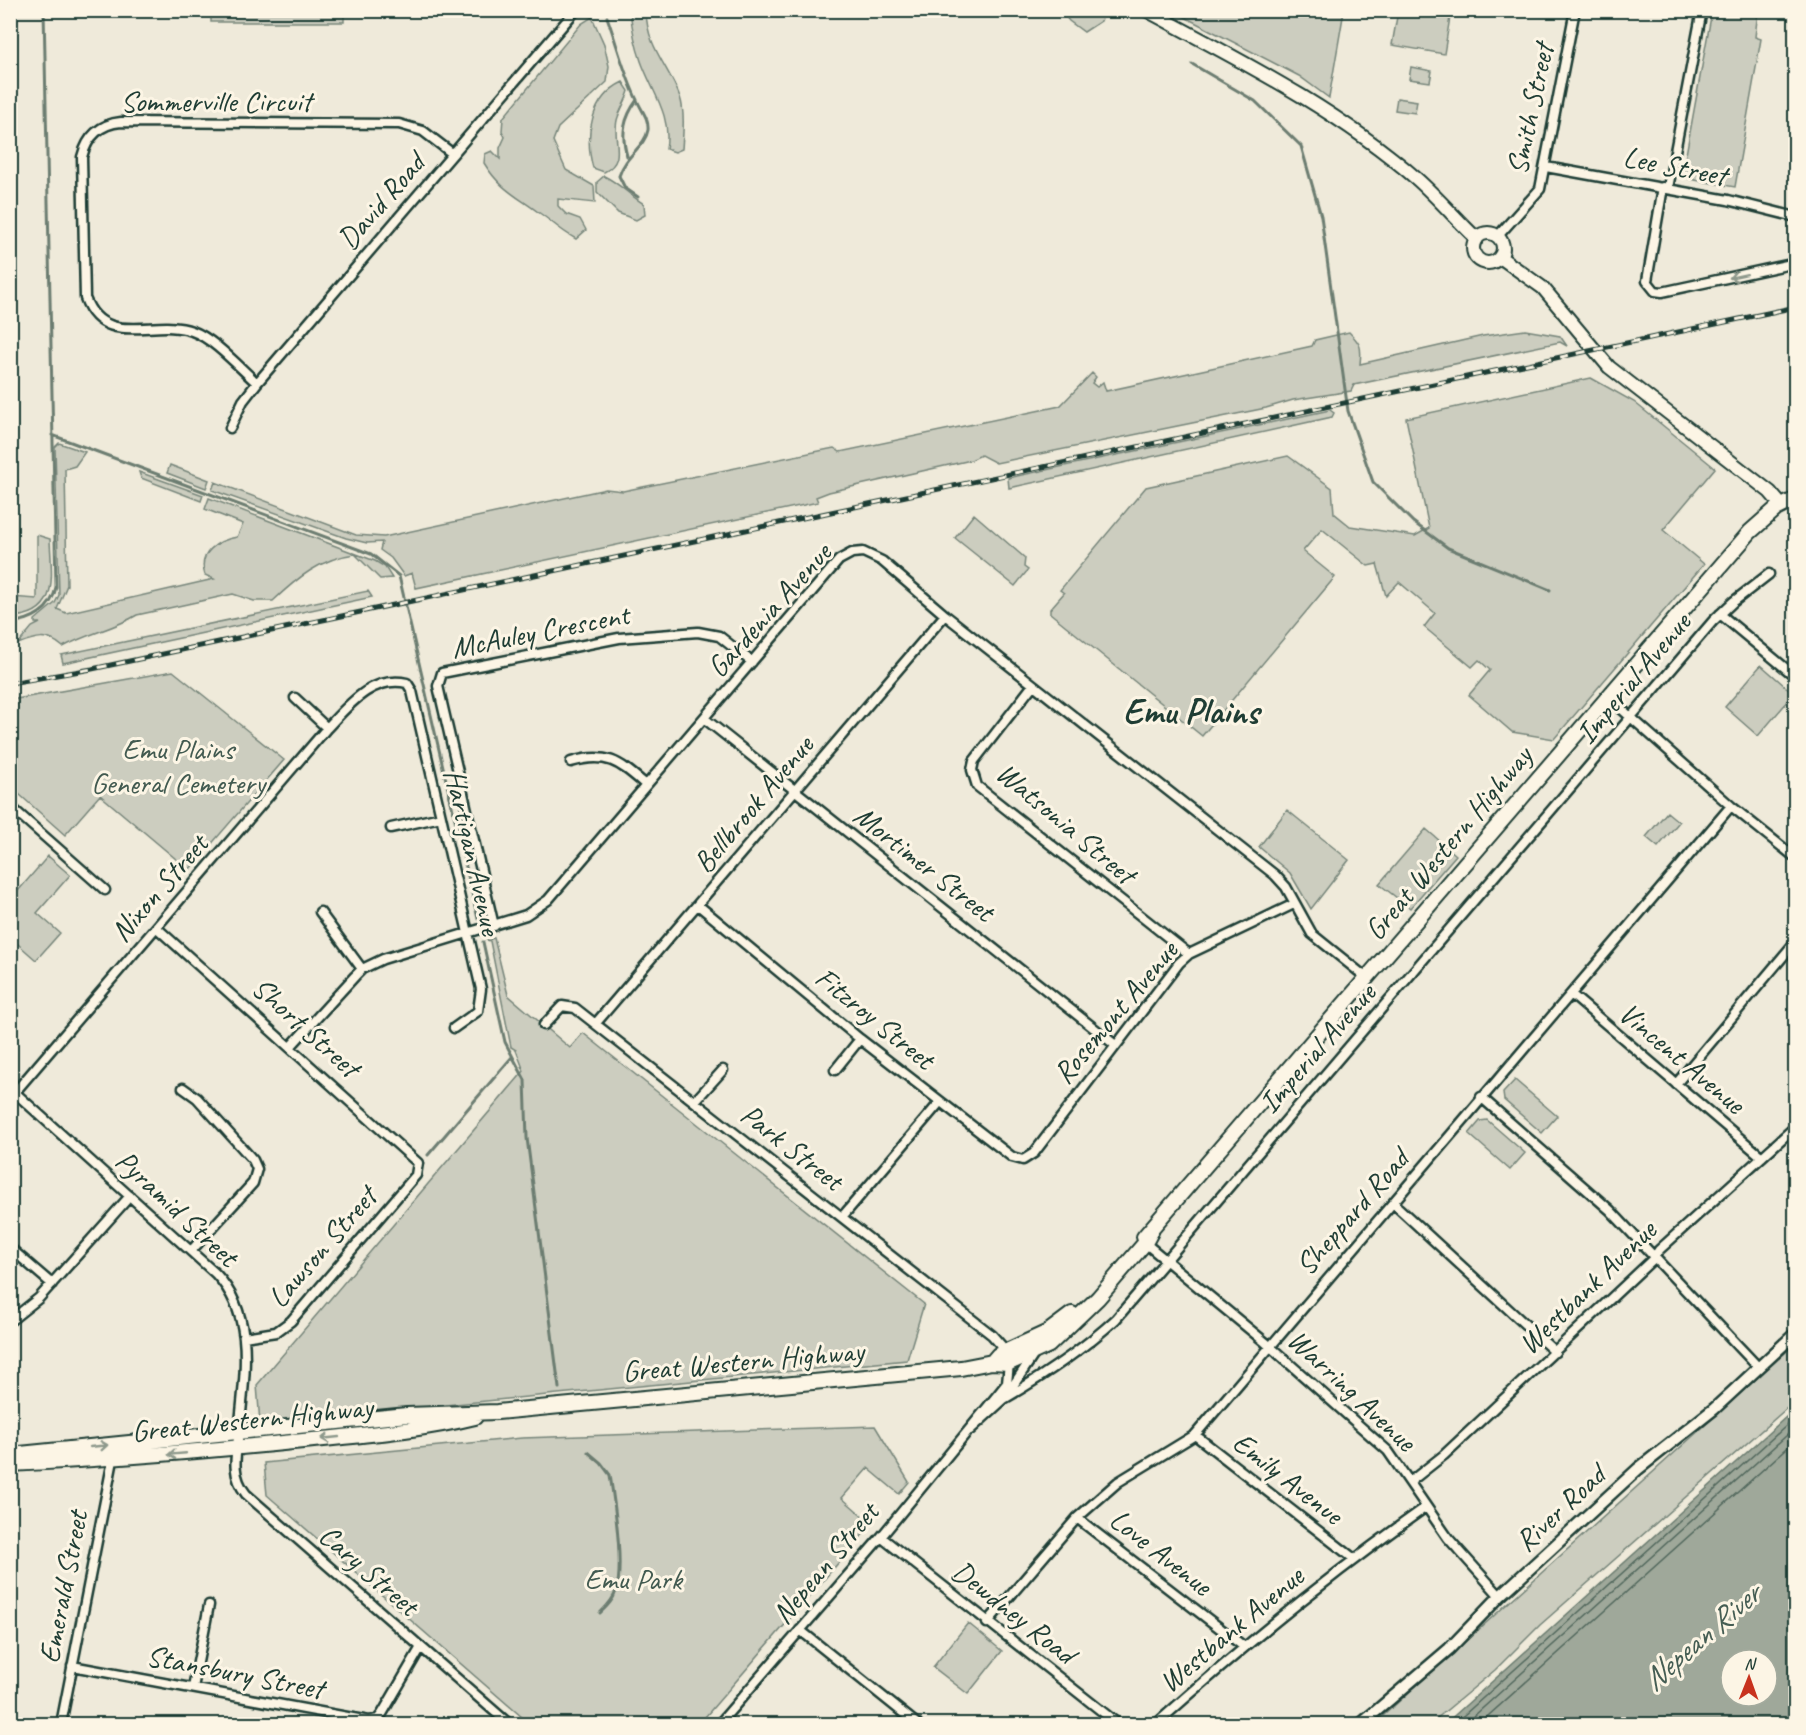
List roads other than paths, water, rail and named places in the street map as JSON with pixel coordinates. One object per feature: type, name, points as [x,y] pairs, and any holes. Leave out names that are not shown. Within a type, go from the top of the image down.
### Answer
[{"type":"highway","name":"Great Western Highway","points":[[10,1455],[407,1415],[497,1412],[961,1368],[1036,1352],[1074,1323],[1750,532],[1782,506],[1796,499]]},
{"type":"highway","name":"Great Western Highway","points":[[1008,1358],[1061,1323],[1089,1297],[1140,1239],[1148,1238]]},
{"type":"highway","name":"Great Western Highway","points":[[10,1464],[113,1460],[416,1429],[497,1412]]},
{"type":"main road","points":[[1146,10],[1321,107],[1418,180],[1477,239]]},
{"type":"main road","points":[[1485,234],[1497,237],[1503,249],[1500,257],[1490,263],[1479,260],[1474,252],[1477,239],[1485,234]]},
{"type":"main road","points":[[1500,257],[1531,277],[1554,299],[1609,367],[1770,492],[1782,506]]},
{"type":"street","name":"David Road","points":[[230,428],[243,401],[257,383],[576,10]]},
{"type":"street","name":"Smith Street","points":[[1497,237],[1535,198],[1546,167],[1575,10]]},
{"type":"street","points":[[1702,10],[1647,281],[1655,291],[1662,292],[1796,263]]},
{"type":"street","name":"Sommerville Circuit","points":[[257,383],[192,330],[114,327],[103,323],[91,310],[86,298],[82,157],[91,136],[107,125],[121,123],[399,124],[423,131],[453,154]]},
{"type":"street","name":"Lee Street","points":[[1546,167],[1666,188],[1796,217]]},
{"type":"street","name":"Gardenia Avenue","points":[[291,1046],[362,969],[383,959],[526,915],[548,900],[839,560],[852,553],[868,554],[882,561],[945,615],[1275,875],[1286,887],[1317,940],[1368,979]]},
{"type":"street","name":"Imperial Avenue","points":[[1004,1399],[1083,1350],[1116,1319],[1720,614],[1769,574]]},
{"type":"street","points":[[1720,614],[1796,677]]},
{"type":"street","name":"Bellbrook Avenue","points":[[596,1023],[945,615]]},
{"type":"street","name":"McAuley Crescent","points":[[494,926],[438,686],[442,673],[619,638],[698,632],[720,636],[752,662]]},
{"type":"street","name":"Nixon Street","points":[[13,1090],[157,928],[327,728],[366,690],[400,681]]},
{"type":"street","name":"Hartigan Avenue","points":[[400,681],[407,683],[412,691],[482,999],[476,1013],[453,1028]]},
{"type":"street","name":"Watsonia Street","points":[[1033,685],[974,761],[972,770],[977,786],[1189,954]]},
{"type":"street","points":[[1608,697],[1731,806],[1796,858]]},
{"type":"street","points":[[295,698],[327,728]]},
{"type":"street","name":"Mortimer Street","points":[[705,719],[1114,1044]]},
{"type":"street","points":[[571,762],[585,759],[609,759],[619,762],[646,785]]},
{"type":"street","points":[[10,806],[105,890]]},
{"type":"street","name":"Sheppard Road","points":[[987,1623],[1077,1518],[1119,1482],[1195,1435],[1731,806]]},
{"type":"street","points":[[391,828],[441,817]]},
{"type":"street","name":"Rosemont Avenue","points":[[1025,1160],[1034,1153],[1114,1044],[1189,954],[1294,904]]},
{"type":"street","name":"Fitzroy Street","points":[[698,905],[940,1102],[1012,1157],[1025,1160]]},
{"type":"street","points":[[320,912],[362,969]]},
{"type":"street","name":"Short Street","points":[[157,928],[413,1156],[418,1165]]},
{"type":"street","points":[[1676,1084],[1796,941]]},
{"type":"street","name":"Vincent Avenue","points":[[1572,995],[1762,1156]]},
{"type":"street","name":"Park Street","points":[[544,1025],[557,1010],[566,1006],[575,1008],[596,1023],[992,1335],[1008,1358]]},
{"type":"street","points":[[835,1070],[860,1039]]},
{"type":"street","points":[[695,1101],[723,1070]]},
{"type":"street","points":[[183,1088],[197,1098],[253,1160],[257,1169],[253,1183],[191,1251]]},
{"type":"street","name":"Pyramid Street","points":[[13,1090],[222,1280],[236,1300],[243,1323],[244,1337],[239,1432]]},
{"type":"street","points":[[1481,1097],[1610,1210],[1759,1368]]},
{"type":"street","points":[[842,1217],[940,1102]]},
{"type":"street","name":"Westbank Avenue","points":[[1411,1482],[1444,1455],[1796,1126]]},
{"type":"street","name":"Lawson Street","points":[[244,1337],[269,1335],[287,1326],[416,1175],[418,1165]]},
{"type":"street","points":[[10,1321],[26,1311],[52,1284],[130,1196]]},
{"type":"street","points":[[1393,1203],[1555,1352]]},
{"type":"street","name":"Warring Avenue","points":[[1148,1238],[1166,1260],[1269,1346],[1388,1451],[1451,1543],[1500,1596]]},
{"type":"street","points":[[10,1248],[52,1284]]},
{"type":"street","name":"River Road","points":[[1361,1725],[1449,1649],[1500,1596],[1638,1468],[1714,1409],[1796,1333]]},
{"type":"street","name":"Nepean Street","points":[[719,1725],[968,1432],[1004,1399],[1036,1352]]},
{"type":"street","name":"Nepean Street","points":[[968,1432],[975,1420],[1007,1383],[1008,1358]]},
{"type":"street","name":"Cary Street","points":[[239,1432],[235,1448],[237,1478],[246,1494],[509,1725]]},
{"type":"street","name":"Emily Avenue","points":[[1195,1435],[1353,1558]]},
{"type":"street","name":"Emerald Street","points":[[61,1725],[113,1460]]},
{"type":"street","name":"Westbank Avenue","points":[[1156,1725],[1243,1646],[1353,1558],[1426,1507]]},
{"type":"street","name":"Love Avenue","points":[[1077,1518],[1243,1646]]},
{"type":"street","name":"Dewdney Road","points":[[880,1537],[1118,1725]]},
{"type":"street","points":[[193,1688],[209,1605]]},
{"type":"street","points":[[800,1630],[917,1725]]},
{"type":"street","name":"Stansbury Street","points":[[72,1666],[373,1720],[382,1714],[421,1647]]},
{"type":"water","name":"Nepean River","points":[[1795,1409],[1795,1712],[1782,1724],[1445,1724]]},
{"type":"waterway","points":[[10,622],[26,620],[40,613],[50,602],[56,587],[44,10]]},
{"type":"waterway","points":[[607,17],[628,80],[648,126],[646,136],[626,162],[619,176],[625,188],[638,197]]},
{"type":"waterway","points":[[1192,64],[1255,101],[1301,146],[1321,216],[1348,411],[1373,482],[1413,522],[1448,548],[1550,590]]},
{"type":"waterway","points":[[627,156],[624,127],[637,100]]},
{"type":"waterway","points":[[52,435],[371,554],[399,576],[478,919]]},
{"type":"waterway","points":[[483,942],[505,1042],[525,1080],[527,1138],[559,1388]]},
{"type":"waterway","points":[[428,1155],[512,1057]]},
{"type":"waterway","points":[[588,1452],[610,1475],[618,1534],[619,1567],[616,1591],[611,1601],[600,1613]]},
{"type":"railway","points":[[10,683],[92,669],[1796,307]]},
{"type":"district","name":"Emu Plains","points":[[1191,711]]},
{"type":"park label","name":"Emu Plains General Cemetery","points":[[178,766]]},
{"type":"park label","name":"Emu Park","points":[[633,1579]]}]
